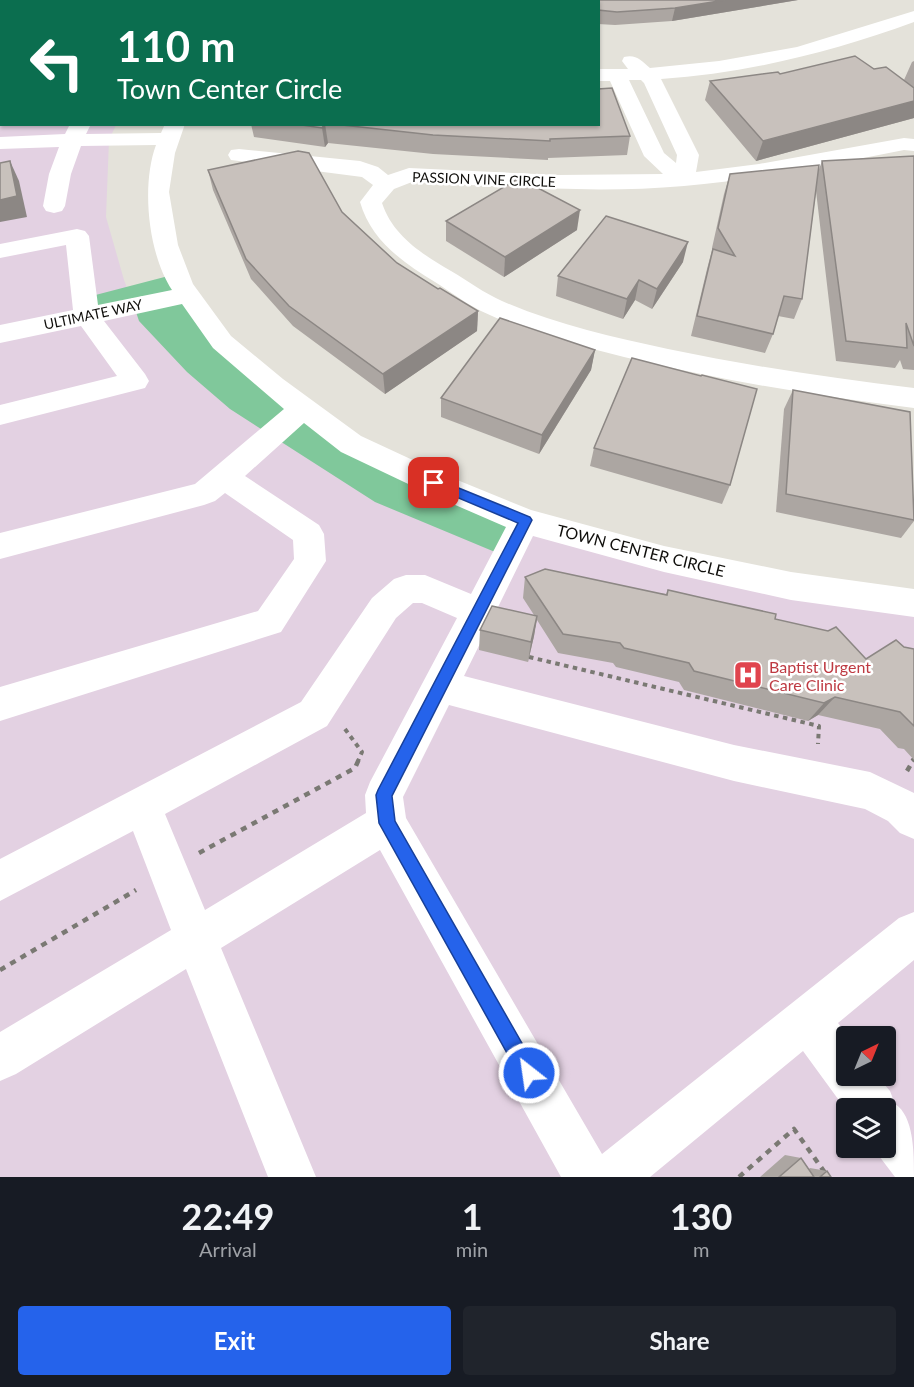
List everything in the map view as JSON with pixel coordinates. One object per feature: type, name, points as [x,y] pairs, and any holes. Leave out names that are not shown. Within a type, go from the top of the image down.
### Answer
[{"type":"street","points":[[600,59],[614,69],[645,74],[732,64],[809,50],[864,35],[914,16]]},
{"type":"street","points":[[733,46],[779,39],[831,27],[852,19]]},
{"type":"street","points":[[864,35],[914,33]]},
{"type":"street","points":[[614,69],[710,50]]},
{"type":"street","points":[[614,69],[655,156],[683,180],[688,154],[652,80],[645,74]]},
{"type":"street","points":[[0,143],[77,132],[172,132]]},
{"type":"street","points":[[54,206],[57,182],[77,132]]},
{"type":"street","name":"TOWN CENTER CIRCLE","points":[[172,132],[164,153],[158,192],[166,245],[181,285],[222,342],[351,444],[434,483],[525,520],[664,559],[791,586],[914,603]]},
{"type":"street","name":"PASSION VINE CIRCLE","points":[[386,184],[409,175],[557,182],[683,180],[759,171],[904,144],[914,145]]},
{"type":"street","points":[[239,155],[360,168],[370,172],[386,184],[371,202],[374,216],[385,233],[419,262],[491,305],[587,340],[702,366],[814,387],[914,398]]},
{"type":"street","points":[[0,250],[77,236],[85,307],[135,381],[0,415]]},
{"type":"street","name":"ULTIMATE WAY","points":[[0,320],[85,307],[181,285]]},
{"type":"street","name":"ULTIMATE WAY","points":[[0,334],[85,307]]},
{"type":"street","points":[[0,546],[204,493],[303,408]]},
{"type":"street","points":[[0,704],[269,622],[310,561],[308,534],[224,477]]},
{"type":"street","points":[[525,520],[384,795],[387,823],[588,1177]]},
{"type":"street","points":[[0,881],[314,714],[384,608],[406,589],[425,590],[478,612]]},
{"type":"street","points":[[440,686],[734,763],[870,791],[902,807],[914,819]]},
{"type":"street","points":[[142,806],[292,1177]]},
{"type":"street","points":[[0,1058],[387,823]]},
{"type":"street","points":[[612,1177],[914,933]]},
{"type":"street","points":[[807,1020],[836,1059]]},
{"type":"street","points":[[856,1086],[865,1098]]},
{"type":"street","points":[[896,1139],[914,1163]]},
{"type":"path","points":[[529,657],[819,726],[818,752]]},
{"type":"path","points":[[190,858],[355,768],[362,752],[338,721]]},
{"type":"path","points":[[0,970],[137,890]]},
{"type":"path","points":[[739,1177],[794,1129],[828,1177]]},
{"type":"shaded area","points":[[0,126],[116,126],[109,140],[106,217],[124,280],[134,306],[187,372],[525,521],[914,603],[914,1177],[0,1177]]},
{"type":"green space","points":[[176,274],[222,342],[351,444],[525,521],[507,557],[375,502],[230,409],[187,372],[139,321],[134,306],[87,316],[84,298]]},
{"type":"building","points":[[600,0],[725,0],[675,8],[617,12],[600,10]]},
{"type":"building","points":[[855,56],[874,69],[886,67],[914,88],[914,101],[763,141],[710,81],[778,72],[780,74]]},
{"type":"building","points":[[612,88],[630,136],[550,139],[550,141],[433,135],[351,126],[600,126],[600,89]]},
{"type":"building","points":[[298,151],[309,153],[342,212],[397,263],[478,311],[383,374],[289,306],[246,259],[208,170]]},
{"type":"building","points":[[914,156],[914,346],[906,323],[907,348],[846,341],[822,161]]},
{"type":"building","points":[[10,161],[17,196],[0,200],[0,163]]},
{"type":"building","points":[[819,165],[802,299],[784,296],[773,334],[697,316],[713,249],[735,256],[718,228],[730,174]]},
{"type":"building","points":[[519,178],[580,210],[505,257],[446,221]]},
{"type":"building","points":[[606,216],[688,242],[657,289],[639,280],[627,299],[558,276]]},
{"type":"building","points":[[500,318],[595,350],[542,435],[441,398]]},
{"type":"building","points":[[632,358],[757,389],[730,485],[594,448]]},
{"type":"building","points":[[793,390],[910,412],[914,520],[786,494]]},
{"type":"building","points":[[545,569],[667,595],[668,590],[776,614],[775,619],[828,631],[836,627],[866,659],[896,640],[904,647],[914,649],[914,726],[900,712],[835,697],[824,703],[694,671],[689,663],[624,648],[620,643],[563,634],[525,577]]},
{"type":"building","points":[[492,606],[537,616],[531,642],[480,630]]},
{"type":"building","points":[[801,1158],[814,1177],[779,1177]]},
{"type":"building","points":[[827,1171],[831,1177],[820,1177]]},
{"type":"place","name":"Baptist Urgent Care Clinic","points":[[748,675]]},
{"type":"route","points":[[434,483],[525,520],[384,795],[387,823],[529,1073]]}]
